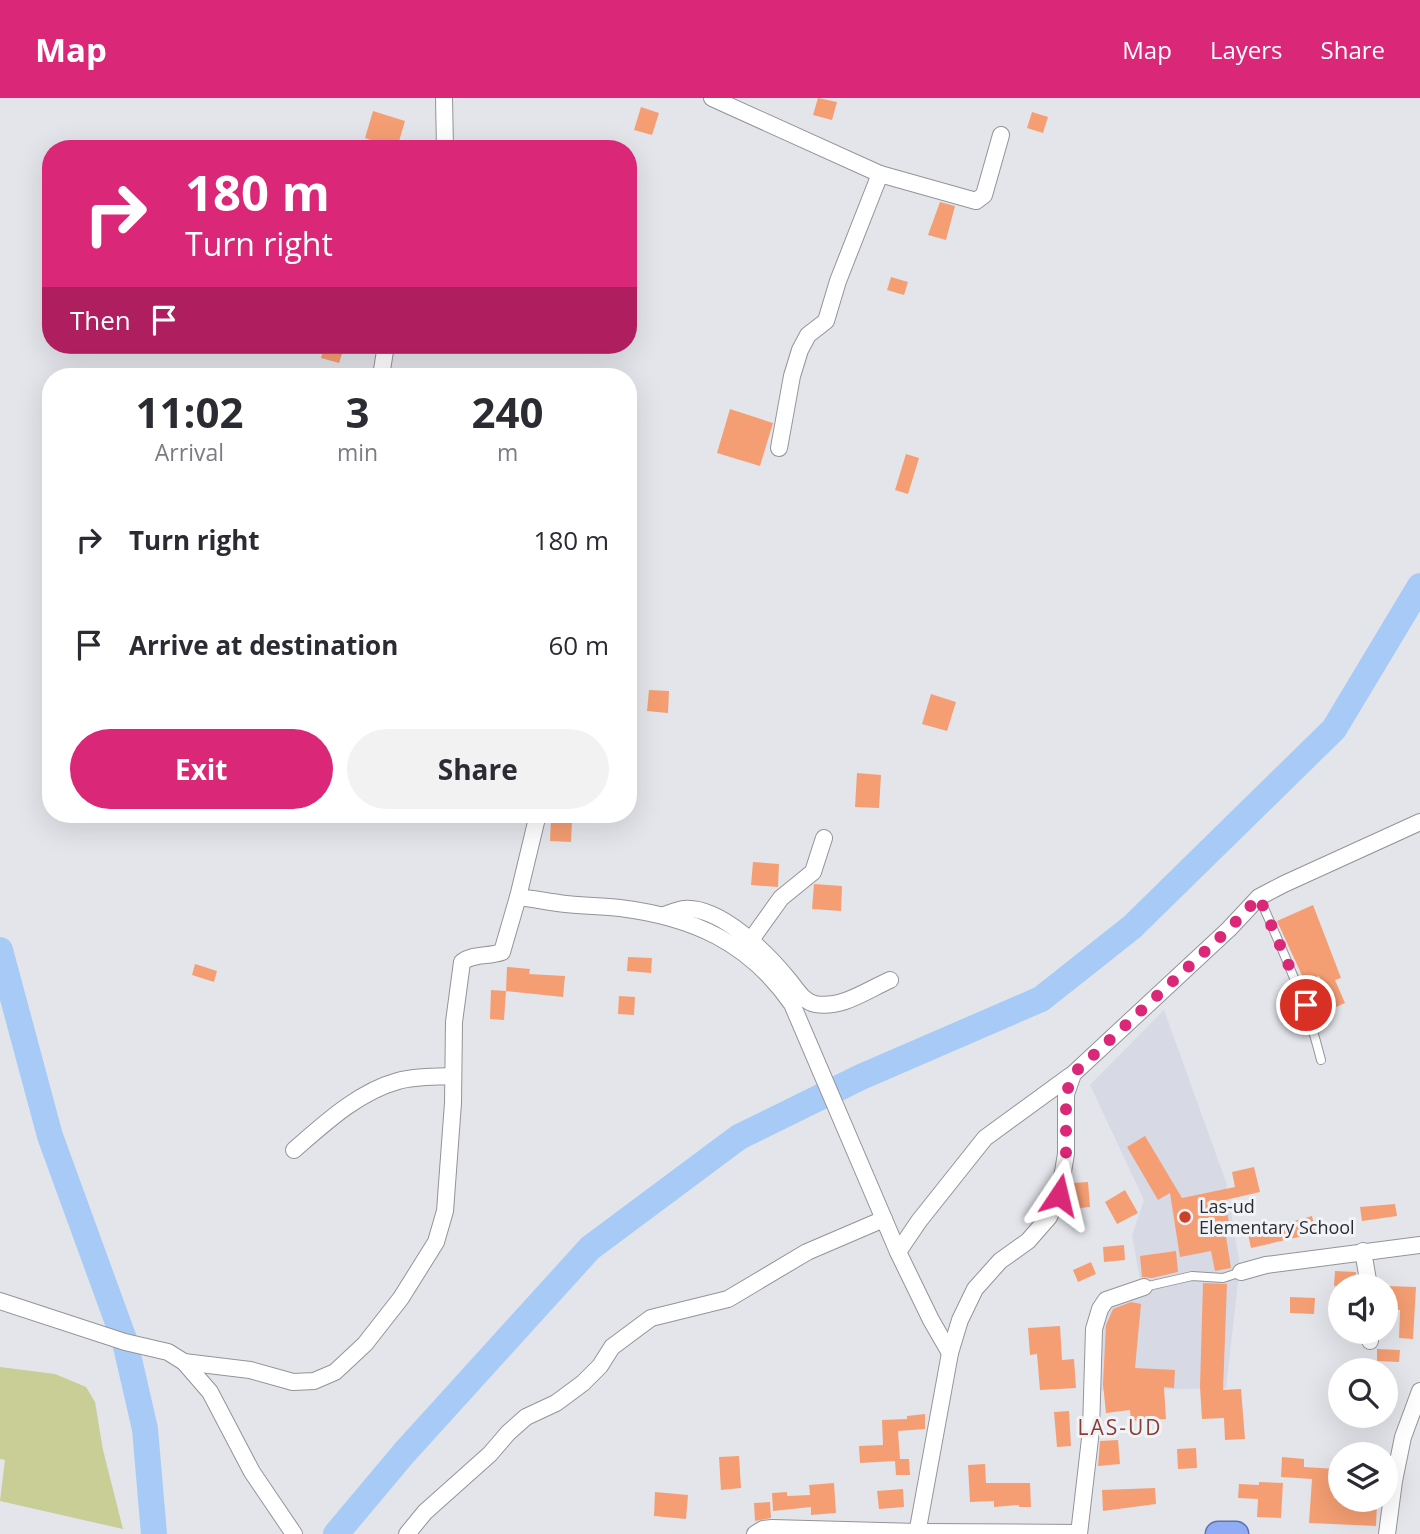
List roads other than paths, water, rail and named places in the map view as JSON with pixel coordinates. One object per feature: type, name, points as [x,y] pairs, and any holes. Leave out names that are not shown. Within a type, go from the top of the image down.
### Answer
[{"type":"highway","points":[[1218,1534],[1236,1534]]},
{"type":"street","points":[[444,98],[445,140]]},
{"type":"street","points":[[712,98],[880,174],[976,201],[984,195],[1001,135]]},
{"type":"street","points":[[779,449],[792,376],[800,350],[808,335],[826,320],[838,281],[880,174]]},
{"type":"street","points":[[898,1252],[919,1220],[985,1138],[1073,1074],[1229,929],[1259,897],[1420,822]]},
{"type":"street","points":[[184,1362],[250,1370],[293,1382],[314,1381],[335,1372],[365,1344],[401,1298],[436,1242],[445,1210],[450,1168],[454,1022],[462,962],[477,954],[502,952],[536,823]]},
{"type":"street","points":[[751,940],[781,898],[813,872],[824,838]]},
{"type":"street","points":[[518,897],[562,904],[620,908],[702,927],[731,943],[778,983],[792,1004],[898,1252],[950,1353]]},
{"type":"street","points":[[661,916],[685,909],[701,912],[731,925],[751,940],[799,993],[808,1001],[817,1004],[848,1000],[890,981]]},
{"type":"street","points":[[918,1533],[950,1353],[960,1320],[975,1289],[1000,1261],[1028,1241],[1049,1217],[1059,1195],[1066,1154],[1066,1094],[1073,1074]]},
{"type":"street","points":[[295,1150],[337,1114],[379,1087],[417,1077],[452,1076]]},
{"type":"street","points":[[407,1534],[425,1512],[481,1463],[526,1417],[556,1404],[583,1383],[600,1366],[612,1347],[651,1318],[728,1299],[807,1252],[882,1214]]},
{"type":"street","points":[[1241,1272],[1266,1265],[1420,1245]]},
{"type":"street","points":[[1363,1251],[1367,1274]]},
{"type":"street","points":[[755,1534],[772,1528],[918,1533],[1079,1533],[1091,1430],[1094,1329],[1100,1309],[1106,1300],[1144,1287]]},
{"type":"street","points":[[0,1301],[125,1342],[168,1352],[184,1362],[210,1392],[252,1472],[295,1534]]},
{"type":"street","points":[[1387,1534],[1403,1437],[1420,1391]]},
{"type":"lane","points":[[1259,897],[1300,989],[1321,1060]]},
{"type":"lane","points":[[1144,1287],[1192,1276],[1223,1278],[1241,1272]]},
{"type":"waterway","points":[[336,1534],[404,1453],[590,1248],[739,1137],[861,1077],[1041,999],[1132,927],[1334,729],[1420,586]]},
{"type":"waterway","points":[[0,950],[50,1136],[125,1342],[145,1429],[154,1534]]},
{"type":"place","name":"Las-ud Elementary School","points":[[1185,1217]]},
{"type":"district","name":"LAS-UD","points":[[1120,1428]]}]
